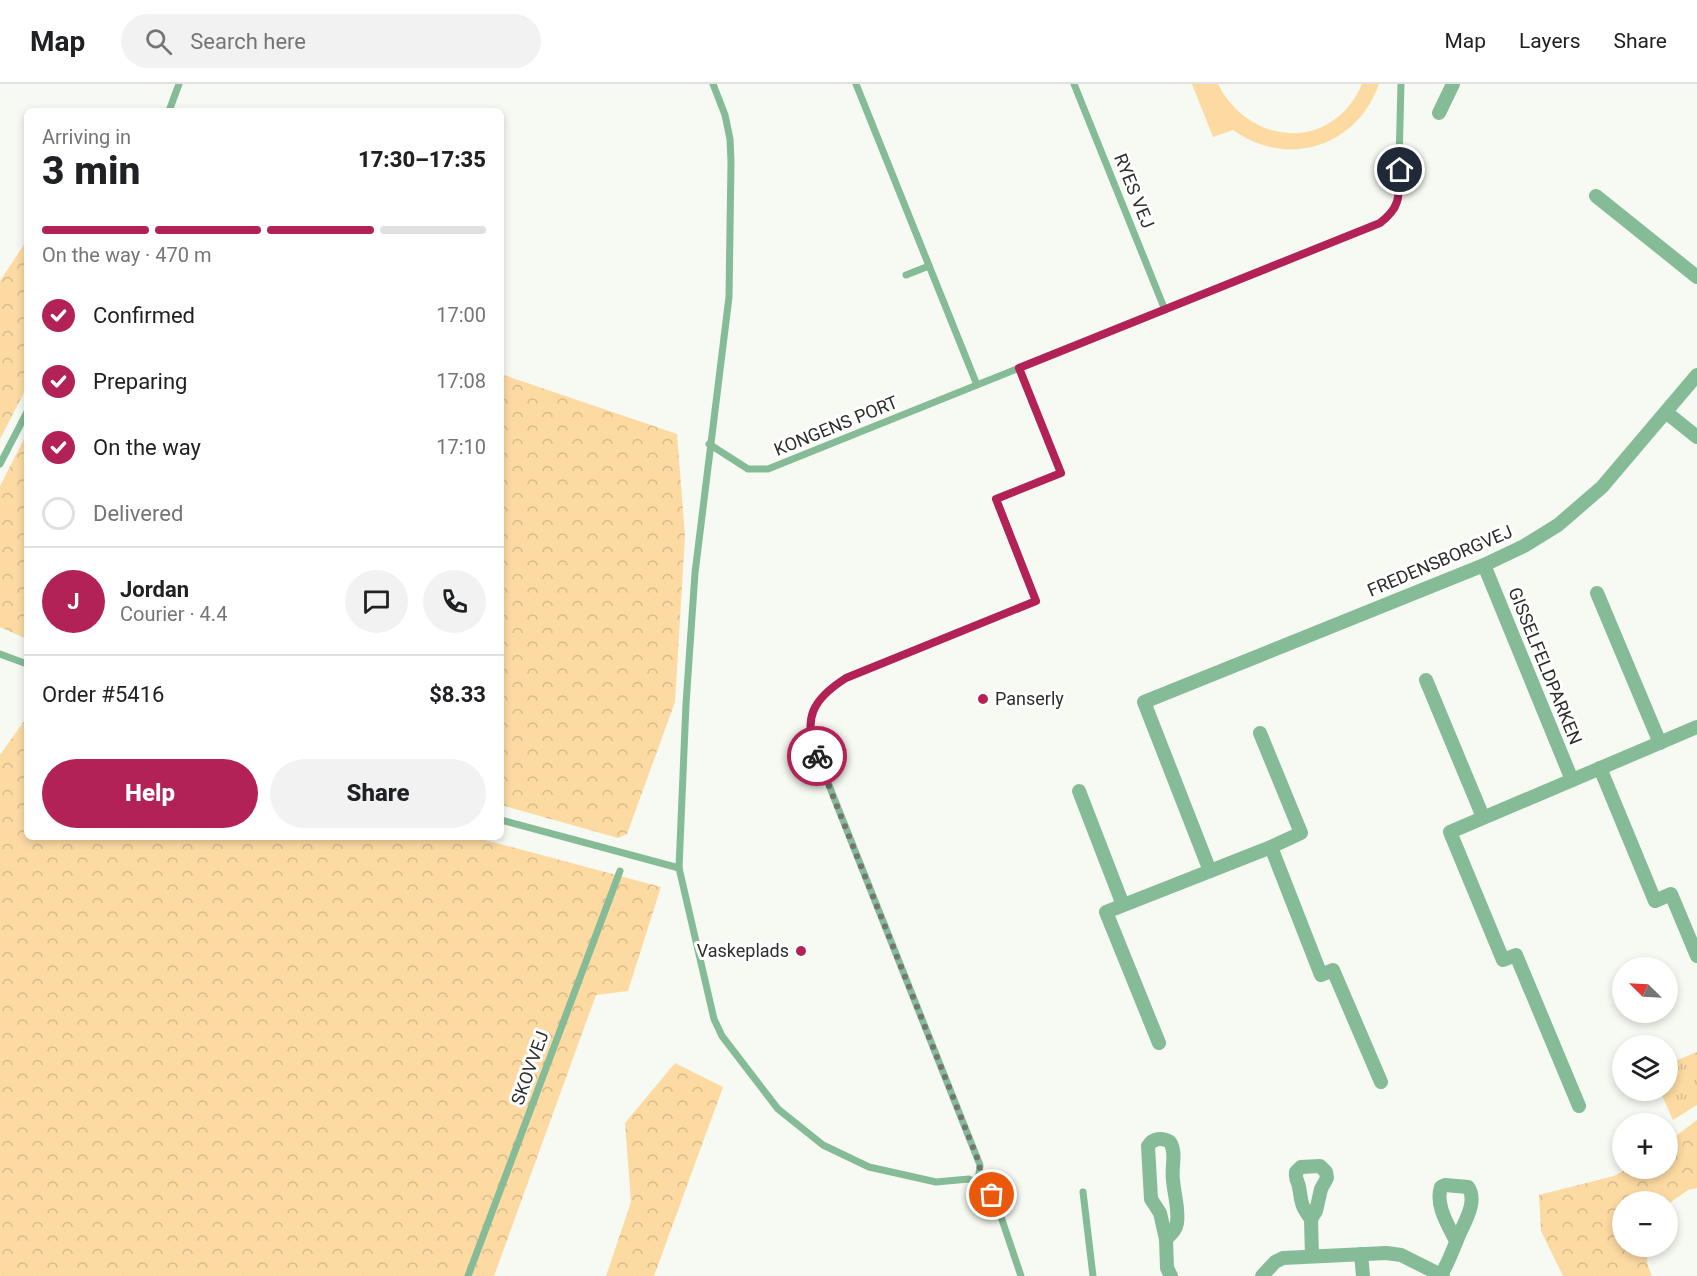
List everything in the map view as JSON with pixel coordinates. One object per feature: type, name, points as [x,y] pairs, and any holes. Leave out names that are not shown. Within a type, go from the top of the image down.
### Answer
[{"type":"street","points":[[1439,113],[1453,84]]},
{"type":"street","points":[[1596,196],[1697,277]]},
{"type":"street","name":"FREDENSBORGVEJ","points":[[1210,871],[1144,702],[1484,565],[1524,546],[1558,525],[1602,487],[1697,375]]},
{"type":"street","points":[[1667,413],[1697,437]]},
{"type":"street","name":"GISSELFELDPARKEN","points":[[1484,565],[1572,780]]},
{"type":"street","points":[[1597,593],[1660,743]]},
{"type":"street","points":[[1426,680],[1484,817]]},
{"type":"street","points":[[1579,1107],[1516,954],[1503,960],[1450,832],[1697,728]]},
{"type":"street","points":[[1159,1042],[1106,912],[1301,833],[1260,733]]},
{"type":"street","points":[[1600,768],[1655,901],[1671,894],[1697,956]]},
{"type":"street","points":[[1079,791],[1123,905]]},
{"type":"street","points":[[1271,847],[1321,975],[1333,970],[1381,1082]]},
{"type":"street","points":[[1167,1239],[1177,1224],[1177,1199],[1173,1179],[1174,1151],[1170,1142],[1158,1139],[1148,1146],[1151,1199],[1160,1214],[1167,1239],[1167,1268],[1171,1276]]},
{"type":"street","points":[[1311,1219],[1312,1257]]},
{"type":"street","points":[[1262,1276],[1282,1258],[1361,1254],[1401,1255],[1442,1275],[1452,1257],[1456,1241]]},
{"type":"street","points":[[1361,1254],[1363,1276]]},
{"type":"lane","points":[[170,108],[179,84]]},
{"type":"lane","points":[[713,84],[725,115],[730,139],[729,297],[695,573],[686,704],[679,868],[714,1018],[722,1036],[778,1109],[823,1145],[869,1167],[936,1182],[969,1179],[978,1182],[992,1195],[997,1205],[1021,1276]]},
{"type":"lane","points":[[856,84],[977,385]]},
{"type":"lane","name":"RYES VEJ","points":[[1074,84],[1165,310]]},
{"type":"lane","name":"KONGENS PORT","points":[[710,444],[748,469],[768,469],[1380,223],[1388,217],[1398,200],[1401,84]]},
{"type":"lane","points":[[906,275],[929,266]]},
{"type":"lane","points":[[978,1182],[980,1165],[809,730],[811,716],[818,702],[830,688],[846,678],[1036,601],[996,499],[1061,473],[1019,368]]},
{"type":"lane","points":[[0,464],[24,418]]},
{"type":"lane","points":[[0,664],[2,655],[24,663]]},
{"type":"lane","points":[[504,821],[679,868]]},
{"type":"lane","name":"SKOVVEJ","points":[[468,1276],[620,871]]},
{"type":"lane","points":[[1083,1192],[1093,1276]]},
{"type":"green space","points":[[1192,84],[1218,84],[1232,105],[1250,120],[1270,130],[1291,133],[1312,130],[1332,122],[1349,106],[1362,84],[1379,84],[1369,106],[1337,137],[1318,145],[1297,149],[1276,148],[1254,142],[1233,130],[1213,137]]},
{"type":"green space","points":[[24,245],[24,393],[0,439],[0,281]]},
{"type":"green space","points":[[504,375],[677,434],[685,536],[675,702],[627,834],[618,838],[504,806]]},
{"type":"green space","points":[[24,439],[24,638],[0,627],[0,486]]},
{"type":"green space","points":[[24,721],[24,840],[485,840],[661,887],[628,991],[596,995],[494,1276],[0,1276],[0,755]]},
{"type":"green space","points":[[1697,1052],[1697,1105],[1678,1117],[1678,1113],[1670,1113],[1664,1101],[1678,1101],[1678,1060]]},
{"type":"green space","points":[[675,1063],[723,1087],[654,1276],[606,1276],[631,1202],[625,1123]]},
{"type":"green space","points":[[1697,1120],[1697,1188],[1688,1190],[1678,1197],[1678,1191],[1612,1191],[1612,1257],[1647,1257],[1652,1276],[1563,1276],[1541,1231],[1539,1195],[1612,1177],[1612,1179],[1678,1179],[1678,1134]]},
{"type":"way so far","points":[[817,756],[980,1165],[978,1182],[992,1195]]},
{"type":"place","name":"Panserly","points":[[983,699]]},
{"type":"place","name":"Vaskeplads","points":[[801,951]]},
{"type":"route","points":[[817,756],[809,730],[811,716],[818,702],[830,688],[846,678],[1036,601],[996,499],[1061,473],[1019,368],[1380,223],[1395,208],[1400,192],[1400,170]]}]
